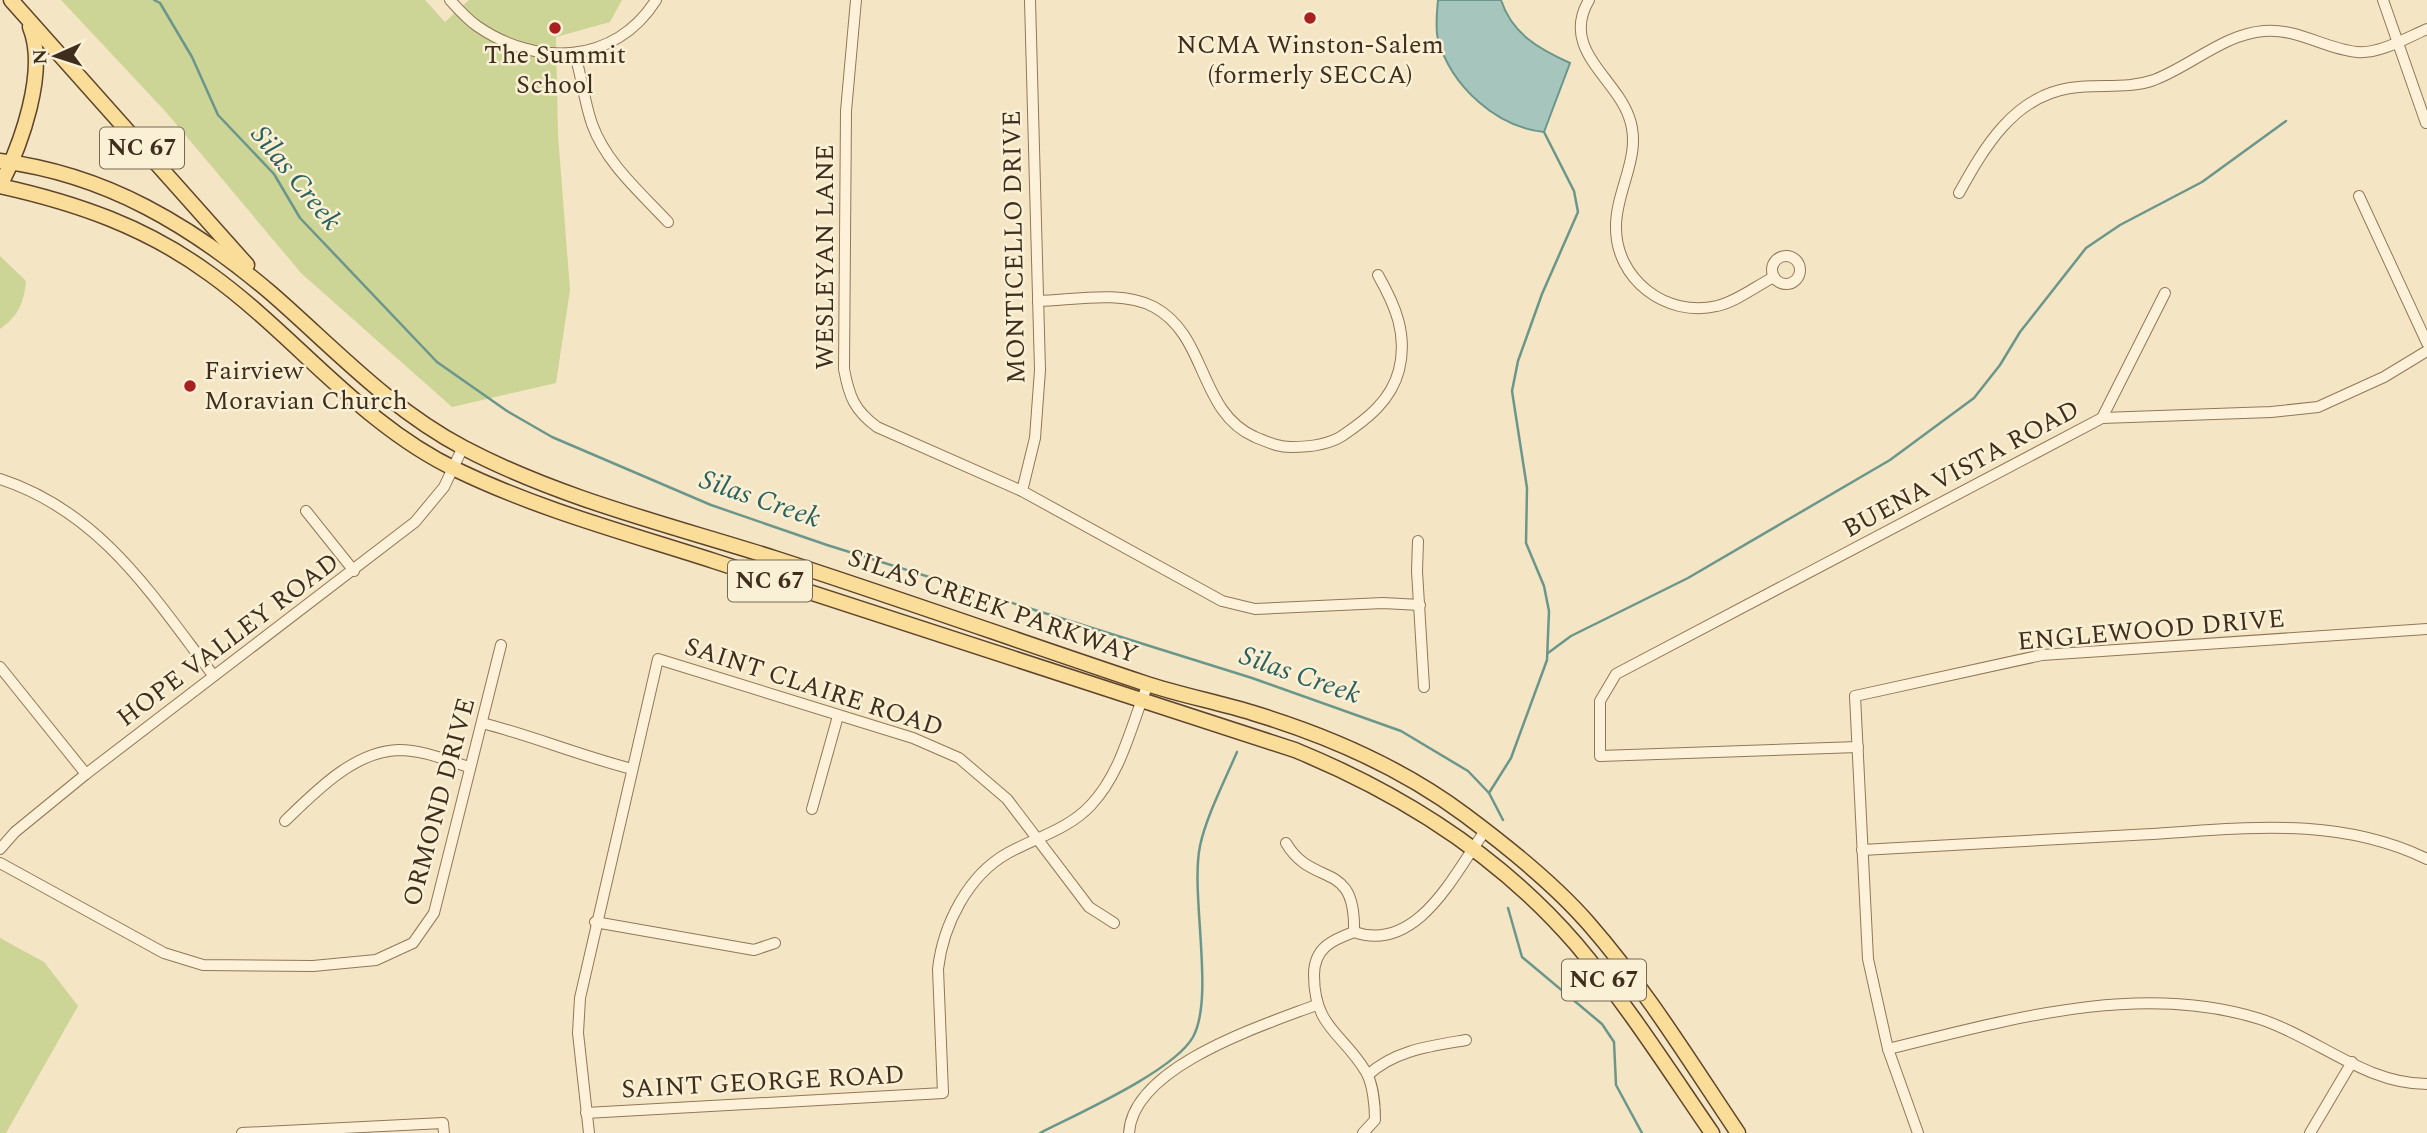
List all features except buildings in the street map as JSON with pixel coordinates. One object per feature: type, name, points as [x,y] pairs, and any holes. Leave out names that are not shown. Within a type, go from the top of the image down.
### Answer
[{"type":"main road","name":"NC 67","points":[[11,0],[273,295]]},
{"type":"main road","points":[[0,186],[36,77],[36,42],[26,17]]},
{"type":"main road","name":"SILAS CREEK PARKWAY","points":[[6,162],[77,176],[161,212],[188,229],[273,295],[382,394],[463,447],[514,472],[602,505],[1003,632],[1148,684],[1256,714],[1351,749],[1395,770],[1485,831],[1590,925],[1637,986],[1738,1133]]},
{"type":"main road","name":"SILAS CREEK PARKWAY","points":[[0,186],[60,200],[113,218],[164,242],[211,274],[341,390],[452,468],[546,508],[1295,750],[1356,775],[1419,809],[1526,893],[1575,943],[1620,999],[1712,1133]]},
{"type":"street","points":[[450,0],[474,24],[545,55],[575,55],[613,40],[636,24],[656,0]]},
{"type":"street","name":"WESLEYAN LANE","points":[[856,0],[846,111],[844,369],[850,399],[860,415],[877,427],[1022,491],[1222,601],[1255,609],[1383,603],[1420,605]]},
{"type":"street","name":"MONTICELLO DRIVE","points":[[1022,491],[1035,438],[1040,370],[1030,0]]},
{"type":"street","points":[[1589,0],[1581,24],[1583,46],[1596,70],[1622,101],[1630,119],[1634,141],[1616,228],[1618,250],[1629,273],[1645,292],[1666,302],[1696,309],[1719,306],[1774,277]]},
{"type":"street","points":[[2383,0],[2426,124]]},
{"type":"street","points":[[1959,193],[2000,128],[2021,109],[2053,92],[2071,88],[2121,88],[2151,81],[2230,40],[2261,31],[2294,33],[2355,52],[2373,50],[2427,29]]},
{"type":"street","points":[[575,55],[583,97],[601,144],[616,166],[668,222]]},
{"type":"street","points":[[2359,196],[2427,343]]},
{"type":"street","points":[[1038,301],[1127,299],[1153,307],[1176,324],[1195,352],[1202,375],[1217,405],[1238,429],[1279,447],[1299,447],[1333,442],[1365,420],[1388,397],[1403,350],[1399,317],[1378,275]]},
{"type":"street","points":[[2102,418],[2165,293]]},
{"type":"street","name":"BUENA VISTA ROAD","points":[[1858,747],[1600,756],[1600,701],[1616,674],[2102,418],[2271,412],[2318,407],[2384,377],[2427,351]]},
{"type":"street","name":"HOPE VALLEY ROAD","points":[[0,849],[15,832],[86,774],[415,522],[444,486],[463,447]]},
{"type":"street","points":[[0,479],[62,507],[98,535],[144,585],[213,675]]},
{"type":"street","points":[[306,511],[354,571]]},
{"type":"street","points":[[1418,541],[1417,571],[1424,687]]},
{"type":"street","name":"ENGLEWOOD DRIVE","points":[[1858,747],[1855,696],[2042,655],[2427,629]]},
{"type":"street","name":"ORMOND DRIVE","points":[[0,863],[186,961],[221,967],[267,967],[376,960],[413,943],[434,913],[501,645]]},
{"type":"street","name":"SAINT CLAIRE ROAD","points":[[589,1133],[578,1033],[580,998],[658,659],[913,738],[959,758],[995,786],[1089,907],[1114,923]]},
{"type":"street","points":[[0,667],[86,774]]},
{"type":"street","points":[[1038,839],[1089,807],[1106,787],[1148,684]]},
{"type":"street","points":[[812,809],[838,716]]},
{"type":"street","points":[[482,723],[528,734],[585,758],[632,769]]},
{"type":"street","points":[[1858,747],[1868,959],[1888,1049],[1918,1133]]},
{"type":"street","points":[[285,821],[317,790],[347,769],[384,752],[412,751],[469,766]]},
{"type":"street","points":[[1861,850],[2177,833],[2249,826],[2295,826],[2358,835],[2427,859]]},
{"type":"street","points":[[1369,1132],[1375,1115],[1367,1075],[1330,1029],[1316,1005],[1314,969],[1320,952],[1333,940],[1354,932],[1368,937],[1416,921],[1433,906],[1485,831]]},
{"type":"street","name":"SAINT GEORGE ROAD","points":[[586,1112],[943,1093],[937,980],[944,937],[964,897],[987,868],[1009,852],[1038,839]]},
{"type":"street","points":[[1286,843],[1300,860],[1347,887],[1353,900],[1354,932]]},
{"type":"street","points":[[596,922],[754,950],[775,943]]},
{"type":"street","points":[[1129,1133],[1132,1119],[1143,1099],[1192,1058],[1232,1037],[1316,1005]]},
{"type":"street","points":[[1888,1049],[2057,1011],[2175,1005],[2234,1012],[2260,1019],[2384,1079],[2427,1084]]},
{"type":"street","points":[[1367,1075],[1385,1060],[1466,1040]]},
{"type":"street","points":[[2311,1133],[2352,1062]]},
{"type":"street","points":[[242,1133],[444,1128]]},
{"type":"green space","points":[[61,0],[425,0],[445,22],[469,0],[622,0],[610,22],[556,37],[558,135],[570,290],[556,383],[452,407],[301,273],[166,112]]},
{"type":"green space","points":[[0,256],[26,281],[19,308],[0,329]]},
{"type":"green space","points":[[0,938],[44,962],[78,1006],[6,1133],[0,1133]]},
{"type":"water","points":[[1438,0],[1501,0],[1519,31],[1548,52],[1570,63],[1544,132],[1509,122],[1478,101],[1453,73],[1438,39]]},
{"type":"waterway","name":"Silas Creek","points":[[154,0],[160,3],[192,57],[218,115],[274,174],[300,218],[437,362],[507,411],[552,437],[711,505],[827,545],[1252,678],[1401,731],[1468,771],[1489,793],[1503,820]]},
{"type":"waterway","points":[[1548,653],[1571,636],[1688,578],[1890,460],[1974,398],[2000,365],[2020,332],[2086,248],[2120,225],[2202,182],[2286,121]]},
{"type":"waterway","points":[[1489,793],[1511,758],[1547,660],[1549,611],[1544,586],[1526,543],[1527,488],[1512,391],[1518,361],[1542,294],[1578,212],[1574,191],[1544,132]]},
{"type":"waterway","points":[[1040,1133],[1146,1077],[1166,1064],[1193,1037],[1202,997],[1198,890],[1200,846],[1211,811],[1237,752]]},
{"type":"waterway","name":"Silas Creek","points":[[1508,908],[1522,957],[1602,1024],[1614,1042],[1616,1085],[1642,1133]]},
{"type":"place","name":"NCMA Winston-Salem (formerly SECCA)","points":[[1310,18]]},
{"type":"place","name":"The Summit School","points":[[555,28]]},
{"type":"place","name":"Fairview Moravian Church","points":[[190,386]]}]
